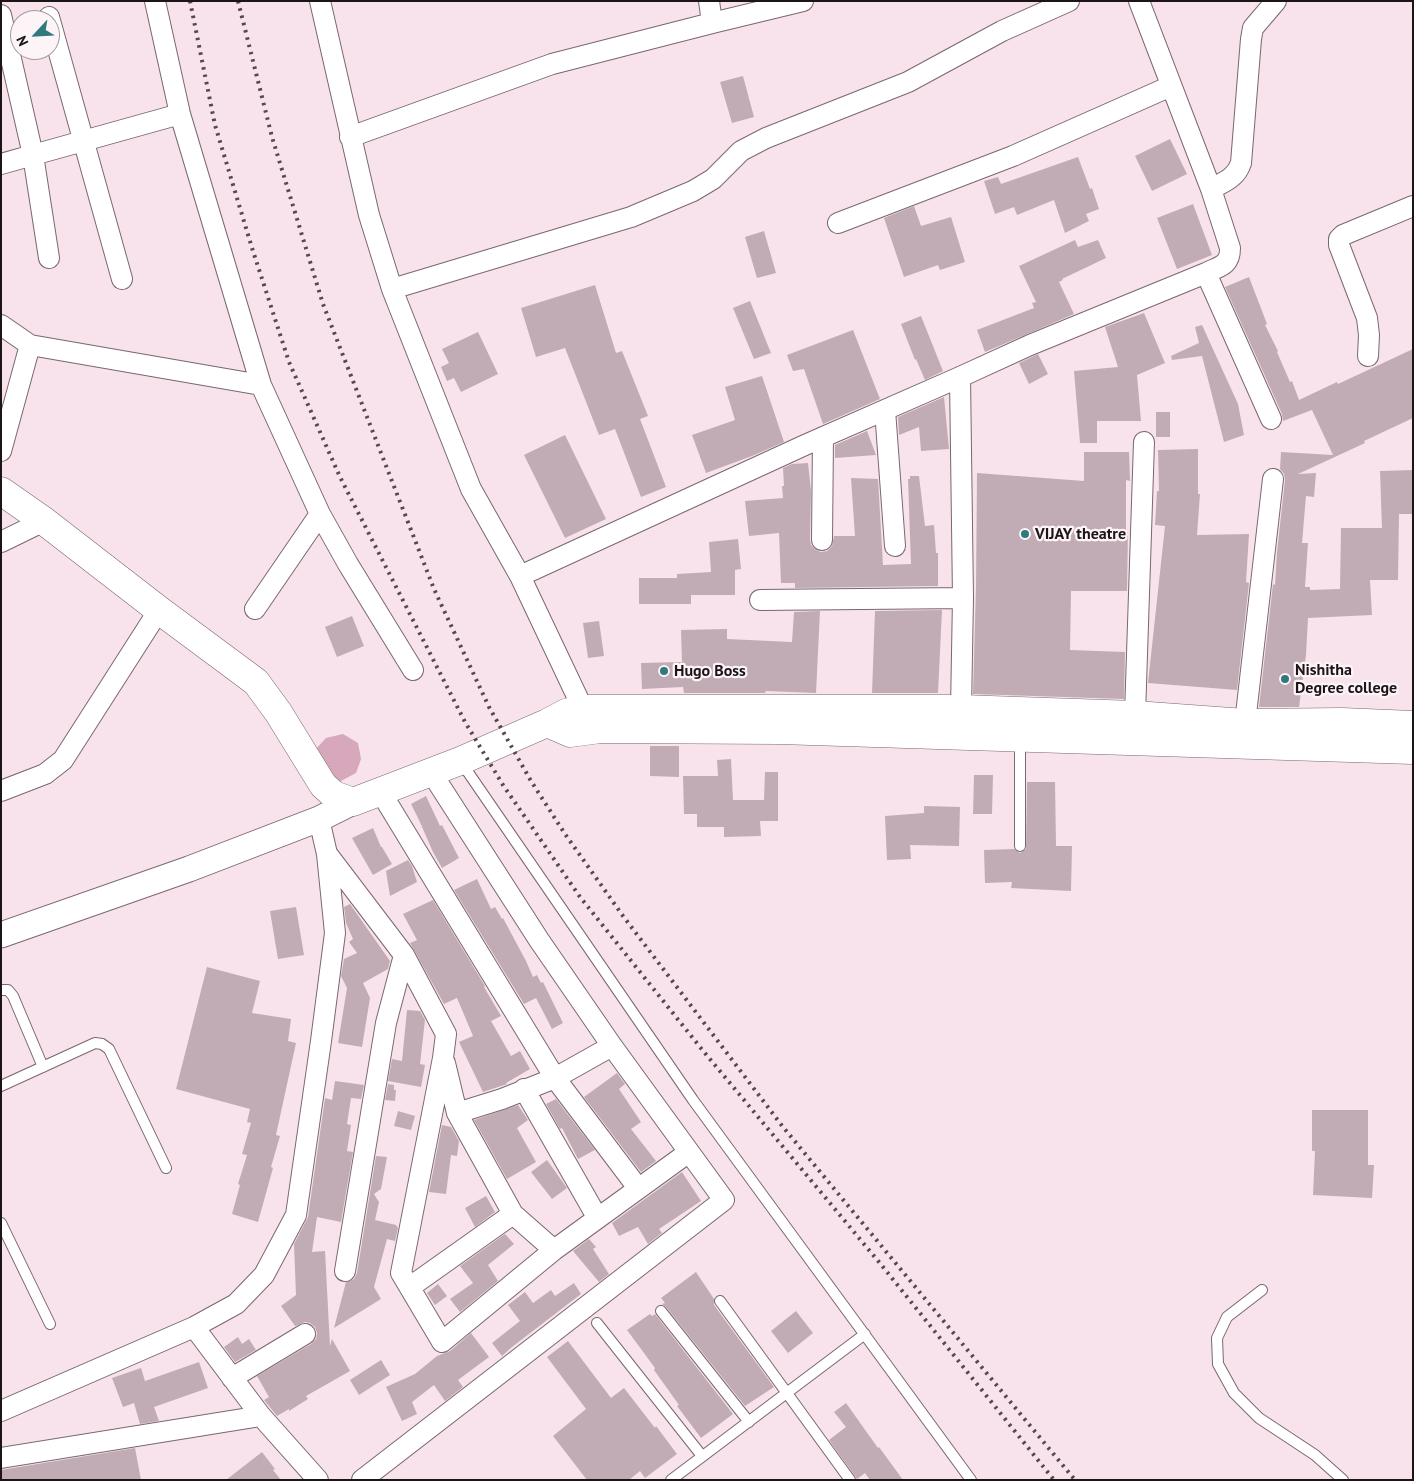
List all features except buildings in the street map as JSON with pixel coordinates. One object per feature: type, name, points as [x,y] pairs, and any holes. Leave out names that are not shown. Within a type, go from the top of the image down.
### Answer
[{"type":"highway","points":[[1,491],[44,521],[158,610],[256,682],[278,712],[323,785],[334,795],[353,802],[460,761],[566,713],[583,709],[961,709],[1135,715],[1245,723],[1342,722],[1413,725]]},
{"type":"highway","points":[[547,723],[570,733],[600,729],[779,730],[1413,750]]},
{"type":"street","points":[[155,1],[180,114],[262,385],[320,514],[348,564],[413,670]]},
{"type":"street","points":[[320,1],[369,215],[392,289],[471,490],[520,576],[583,709]]},
{"type":"street","points":[[709,1],[712,23]]},
{"type":"street","points":[[350,137],[552,64],[803,1]]},
{"type":"street","points":[[392,289],[631,217],[693,191],[713,179],[741,151],[766,138],[908,82],[1002,31],[1069,1]]},
{"type":"street","points":[[520,576],[823,437],[1030,345],[1206,273],[1226,263],[1230,257],[1230,248],[1211,188],[1139,1]]},
{"type":"street","points":[[1211,188],[1234,176],[1241,163],[1253,28],[1276,1]]},
{"type":"street","points":[[1,15],[33,155],[49,258]]},
{"type":"street","points":[[60,55],[122,279]]},
{"type":"street","points":[[838,223],[1013,156],[1171,86]]},
{"type":"street","points":[[1,164],[180,114]]},
{"type":"street","points":[[1368,356],[1369,335],[1367,318],[1339,245],[1339,239],[1343,235],[1413,206]]},
{"type":"street","points":[[1206,273],[1271,420]]},
{"type":"street","points":[[1,325],[30,345],[262,385]]},
{"type":"street","points":[[1,451],[30,345]]},
{"type":"street","points":[[960,377],[961,709]]},
{"type":"street","points":[[885,410],[895,546]]},
{"type":"street","points":[[822,540],[823,437]]},
{"type":"street","points":[[1135,715],[1144,442]]},
{"type":"street","points":[[1245,723],[1273,479]]},
{"type":"street","points":[[254,609],[320,514]]},
{"type":"street","points":[[1,542],[44,521]]},
{"type":"street","points":[[760,600],[962,598]]},
{"type":"street","points":[[1,791],[45,774],[62,760],[158,610]]},
{"type":"street","points":[[362,1480],[724,1200],[612,1046],[539,940],[431,772]]},
{"type":"street","points":[[380,791],[556,1078],[638,1188]]},
{"type":"street","points":[[1,935],[189,869],[319,820],[353,802]]},
{"type":"street","points":[[1,1410],[194,1327],[236,1304],[264,1275],[296,1215],[335,933],[327,854],[319,820]]},
{"type":"street","points":[[327,854],[404,955],[446,1034],[401,1273],[442,1342],[554,1250],[689,1152]]},
{"type":"street","points":[[345,1271],[386,1023],[404,955]]},
{"type":"street","points":[[458,1113],[502,1099],[556,1078],[612,1046]]},
{"type":"street","points":[[443,1058],[458,1113],[513,1214],[554,1250]]},
{"type":"street","points":[[524,1090],[598,1218]]},
{"type":"street","points":[[410,1287],[513,1214]]},
{"type":"street","points":[[194,1327],[260,1416],[318,1480]]},
{"type":"street","points":[[232,1378],[306,1334]]},
{"type":"street","points":[[1,1458],[260,1416]]},
{"type":"lane","points":[[1020,737],[1020,846]]},
{"type":"lane","points":[[460,761],[693,1100],[971,1480]]},
{"type":"lane","points":[[1,990],[8,990],[13,996],[43,1067]]},
{"type":"lane","points":[[1,1086],[95,1043],[102,1044],[109,1049],[166,1168]]},
{"type":"lane","points":[[1,1223],[50,1324]]},
{"type":"lane","points":[[1262,1290],[1227,1317],[1217,1338],[1218,1364],[1234,1393],[1259,1418],[1315,1455],[1343,1480]]},
{"type":"lane","points":[[720,1301],[850,1480]]},
{"type":"lane","points":[[661,1311],[749,1422]]},
{"type":"lane","points":[[597,1323],[702,1456]]},
{"type":"lane","points":[[671,1480],[865,1334]]},
{"type":"shaded area","points":[[343,734],[358,743],[361,759],[356,773],[341,781],[326,777],[315,750],[326,738]]},
{"type":"railway","points":[[190,1],[215,125],[289,362],[340,477],[465,722],[503,785],[580,897],[704,1052],[879,1262],[1054,1480]]},
{"type":"railway","points":[[238,1],[272,137],[323,304],[434,589],[489,707],[531,781],[565,834],[623,916],[783,1127],[1075,1480]]},
{"type":"place","name":"VIJAY theatre","points":[[1025,534]]},
{"type":"place","name":"Hugo Boss","points":[[664,671]]},
{"type":"place","name":"Nishitha Degree college","points":[[1285,679]]}]
